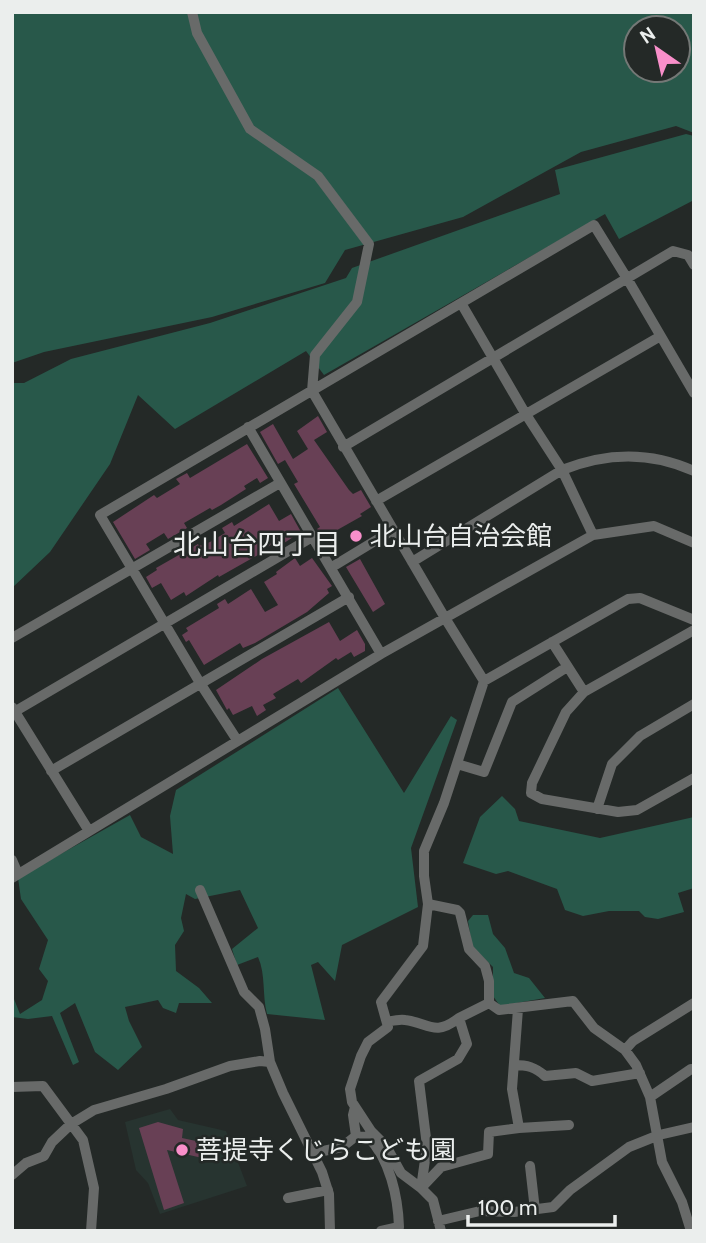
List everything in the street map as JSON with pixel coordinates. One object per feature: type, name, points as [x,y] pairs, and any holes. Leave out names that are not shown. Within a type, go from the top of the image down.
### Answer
[{"type":"street","points":[[192,12],[197,33],[250,129],[318,176],[369,244],[357,302],[315,355],[312,391],[444,618],[484,681]]},
{"type":"street","points":[[237,740],[100,515],[594,225],[694,393]]},
{"type":"street","points":[[344,447],[673,251],[688,255],[694,265]]},
{"type":"street","points":[[461,303],[525,413],[562,470],[593,535]]},
{"type":"street","points":[[376,501],[659,337]]},
{"type":"street","points":[[248,427],[381,654]]},
{"type":"street","points":[[412,562],[562,470],[583,461],[638,455],[662,459],[694,471]]},
{"type":"street","points":[[12,638],[280,483]]},
{"type":"street","points":[[12,860],[15,876],[381,654],[593,535],[654,526],[694,543]]},
{"type":"street","points":[[332,567],[393,530]]},
{"type":"street","points":[[89,831],[13,709],[314,536]]},
{"type":"street","points":[[51,771],[349,597]]},
{"type":"street","points":[[694,620],[640,598],[628,599],[484,681],[435,827],[424,851],[428,904],[423,946],[381,1002],[388,1027],[368,1042],[350,1089],[355,1107],[371,1131],[386,1146],[401,1173],[433,1200],[440,1226],[480,1211],[514,1212],[553,1207],[570,1190],[628,1147],[659,1135],[694,1127]]},
{"type":"street","points":[[694,630],[584,692],[566,712],[532,783],[531,793],[542,799],[618,812],[637,810],[694,778]]},
{"type":"street","points":[[552,642],[584,692]]},
{"type":"street","points":[[457,764],[484,772],[512,702],[568,667]]},
{"type":"street","points":[[597,809],[612,764],[640,736],[694,704]]},
{"type":"street","points":[[200,890],[244,992],[258,1007],[265,1029],[270,1062],[306,1143],[314,1153],[328,1190],[330,1231]]},
{"type":"street","points":[[428,904],[457,910],[460,914],[469,949],[485,966],[489,981],[489,1003]]},
{"type":"street","points":[[489,1003],[499,1010],[573,1001],[594,1028],[625,1050],[640,1073],[650,1097],[662,1162],[682,1202],[691,1231]]},
{"type":"street","points":[[387,1022],[404,1019],[426,1027],[447,1027],[489,1003]]},
{"type":"street","points":[[625,1050],[633,1041],[694,1003]]},
{"type":"street","points":[[518,1009],[512,1089],[519,1128]]},
{"type":"street","points":[[421,1188],[427,1146],[419,1081],[458,1059],[467,1044],[459,1018]]},
{"type":"street","points":[[12,1175],[26,1163],[44,1156],[52,1142],[71,1124],[94,1110],[166,1089],[230,1066],[270,1062]]},
{"type":"street","points":[[514,1065],[537,1069],[545,1076],[576,1073],[592,1081],[640,1073]]},
{"type":"street","points":[[650,1097],[691,1069]]},
{"type":"street","points":[[12,1087],[43,1086],[83,1140],[94,1188],[91,1231]]},
{"type":"street","points":[[355,1107],[353,1115],[356,1136]]},
{"type":"street","points":[[421,1188],[442,1167],[488,1154],[489,1132],[569,1125]]},
{"type":"street","points":[[314,1153],[342,1147],[356,1136],[368,1137],[378,1147],[394,1192],[399,1227],[381,1231]]},
{"type":"street","points":[[530,1166],[535,1210]]},
{"type":"street","points":[[288,1199],[328,1190]]},
{"type":"shaded area","name":"菩提寺くじらこども園","points":[[170,1109],[178,1120],[226,1131],[247,1186],[160,1214],[148,1183],[136,1170],[125,1122]]},
{"type":"green space","points":[[12,12],[694,12],[694,133],[676,126],[581,152],[463,217],[345,250],[325,283],[212,317],[44,352],[12,363]]},
{"type":"green space","points":[[686,134],[694,136],[694,200],[619,239],[605,214],[324,375],[306,351],[175,429],[138,395],[110,464],[50,552],[12,588],[12,383],[24,383],[71,359],[210,323],[346,278],[352,268],[560,194],[555,170]]},
{"type":"green space","points":[[338,688],[404,793],[451,716],[457,720],[411,848],[418,907],[342,945],[335,981],[318,962],[311,965],[325,1020],[267,1014],[258,957],[237,965],[232,949],[258,928],[240,890],[195,899],[186,894],[181,918],[184,931],[175,945],[176,971],[199,988],[212,1003],[179,1003],[176,1013],[163,1008],[158,1000],[125,1007],[142,1047],[118,1070],[95,1052],[75,1003],[60,1013],[79,1062],[73,1065],[52,1016],[28,1019],[12,1017],[12,994],[20,1014],[42,1000],[48,981],[39,969],[48,940],[21,899],[18,878],[130,815],[141,837],[173,854],[170,816],[176,790]]},
{"type":"green space","points":[[502,796],[515,809],[519,821],[600,838],[694,817],[694,888],[678,893],[684,912],[658,919],[645,917],[639,911],[609,911],[583,916],[565,910],[557,889],[508,871],[496,874],[463,863],[480,817]]},
{"type":"green space","points":[[473,915],[488,915],[493,934],[505,948],[514,973],[529,978],[545,998],[500,1006],[493,996],[493,967],[472,946],[468,921]]},
{"type":"building","points":[[318,416],[327,432],[314,440],[349,490],[353,494],[361,490],[371,507],[360,514],[362,516],[323,538],[317,529],[320,527],[294,484],[298,482],[285,460],[278,464],[260,432],[273,424],[293,459],[308,449],[297,431]]},
{"type":"building","points":[[247,444],[268,478],[260,483],[257,478],[244,486],[246,489],[221,505],[212,510],[210,508],[184,523],[187,528],[168,539],[164,533],[146,544],[150,550],[135,559],[113,522],[154,495],[157,498],[180,484],[176,479],[187,473],[190,478]]},
{"type":"building","points":[[269,504],[279,521],[291,514],[301,532],[281,545],[279,540],[264,549],[265,551],[219,577],[218,575],[186,596],[184,592],[171,600],[161,583],[152,588],[146,577],[157,570],[156,568],[198,544],[199,546],[210,542],[225,533],[222,528],[232,522],[234,526]]},
{"type":"building","points":[[295,558],[300,566],[312,558],[332,586],[327,589],[329,593],[307,612],[255,643],[243,648],[240,643],[204,665],[189,640],[186,642],[182,635],[188,631],[186,628],[219,608],[217,604],[225,599],[228,604],[251,589],[265,612],[278,605],[264,582]]},
{"type":"building","points":[[360,559],[385,604],[373,612],[346,567]]},
{"type":"building","points":[[329,622],[340,641],[357,630],[365,644],[365,651],[354,657],[351,652],[338,660],[336,658],[301,683],[298,679],[273,694],[276,698],[263,705],[266,710],[257,716],[252,706],[233,715],[229,708],[227,710],[216,690],[262,659]]},
{"type":"building","points":[[158,1122],[183,1129],[182,1138],[210,1144],[207,1159],[167,1150],[184,1203],[164,1210],[139,1128]]},
{"type":"place","name":"北山台自治会館","points":[[356,536]]},
{"type":"place","name":"菩提寺くじらこども園","points":[[182,1150]]},
{"type":"district","name":"北山台四丁目","points":[[257,544]]}]
